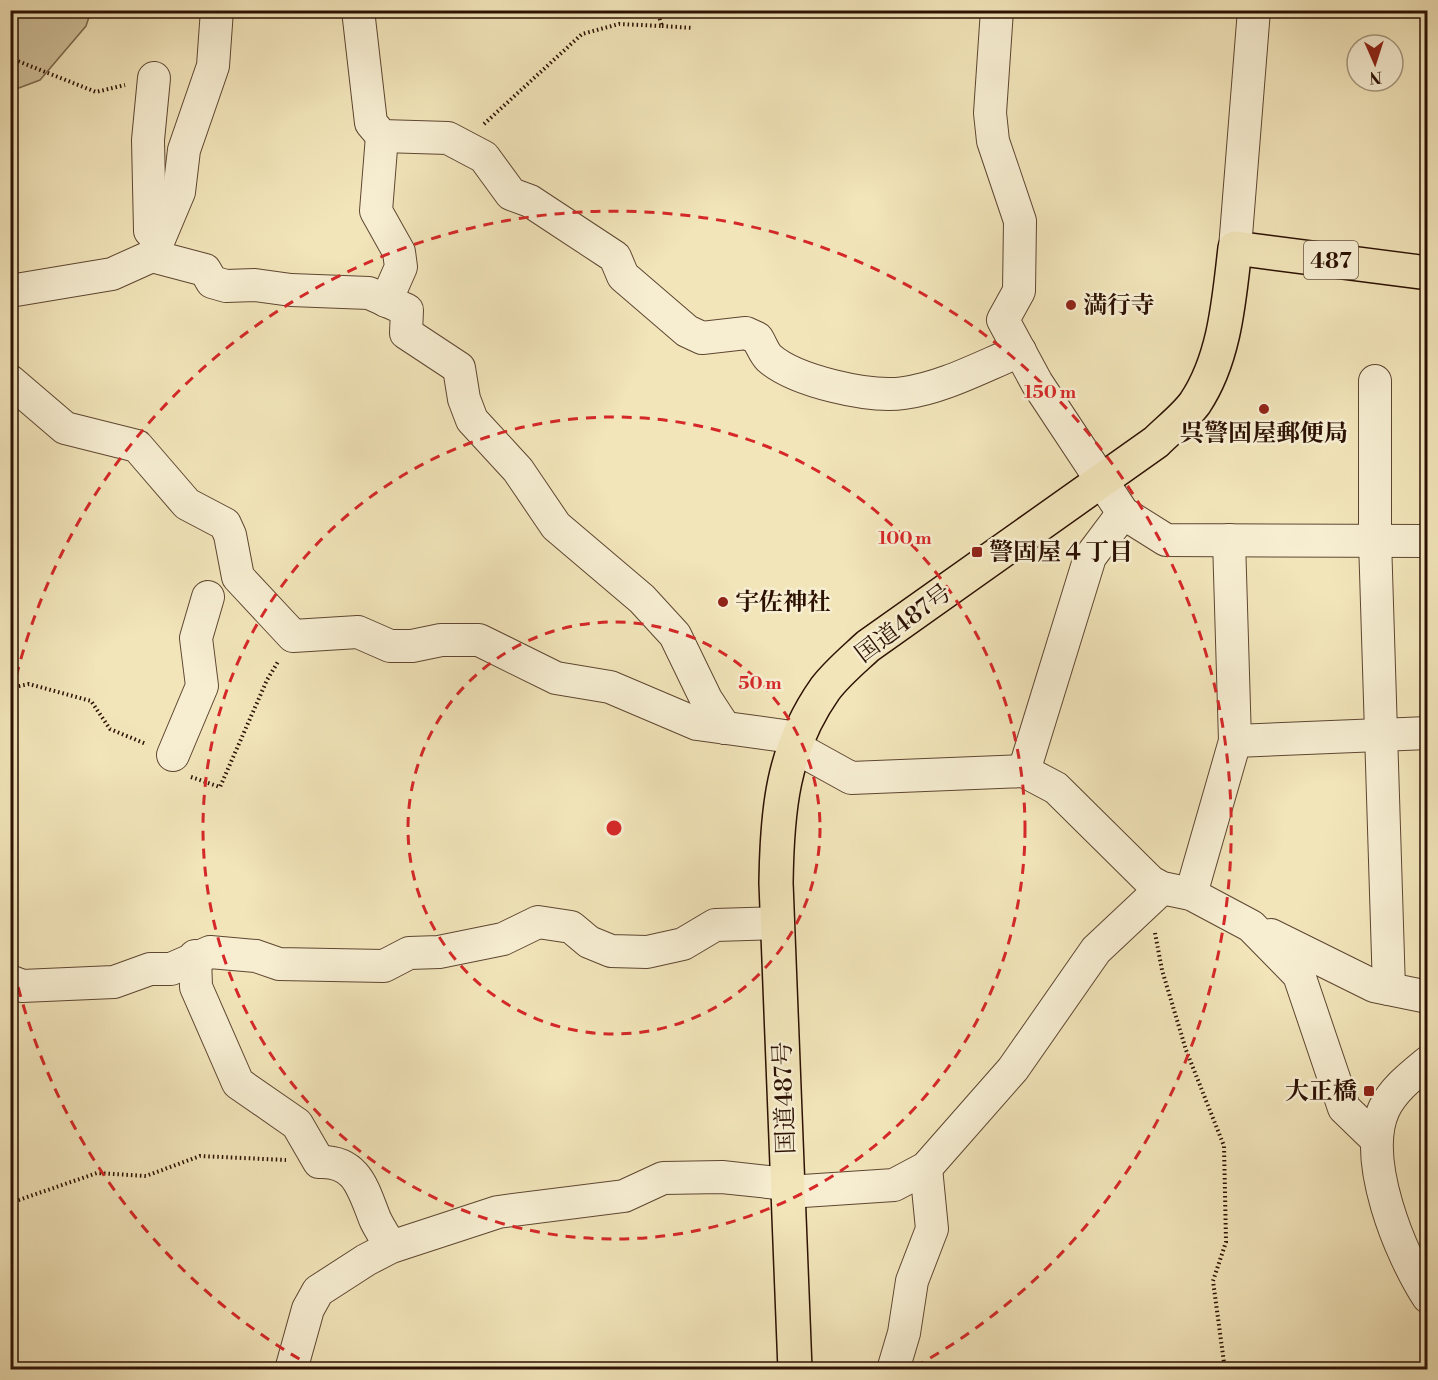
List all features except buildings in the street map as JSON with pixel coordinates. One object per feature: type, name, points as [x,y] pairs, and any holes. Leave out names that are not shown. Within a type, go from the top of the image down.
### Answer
[{"type":"highway","name":"487","points":[[1236,248],[1428,273]]},
{"type":"highway","name":"国道487号","points":[[795,1370],[778,923],[777,821],[789,764],[797,742],[826,687],[868,646],[1156,442],[1194,404],[1214,364],[1229,307],[1236,248]]},
{"type":"street","points":[[10,291],[112,274],[151,244],[179,192],[184,150],[213,66],[217,10]]},
{"type":"street","points":[[358,10],[371,123],[382,136],[376,211],[399,252],[401,267],[386,301]]},
{"type":"street","points":[[997,10],[990,113],[993,141],[1020,221],[1019,291],[1003,320],[1037,383],[1123,513],[1166,540],[1428,540]]},
{"type":"street","points":[[1236,248],[1254,10]]},
{"type":"street","points":[[151,244],[148,140],[154,78]]},
{"type":"street","points":[[382,136],[448,138],[484,157],[511,194],[530,201],[615,257],[623,276],[687,331],[702,338],[746,333],[757,338],[767,357],[792,373],[840,388],[901,394],[927,388],[1020,351]]},
{"type":"street","points":[[151,244],[205,270],[212,282],[226,286],[255,285],[291,290],[369,293],[406,310],[406,333],[459,368],[464,399],[472,420],[518,470],[556,526],[642,599],[675,635],[706,699],[725,728]]},
{"type":"street","points":[[10,381],[65,428],[136,446],[187,504],[225,524],[230,535],[238,577],[293,636],[358,632],[390,646],[412,646],[441,640],[478,640],[556,678],[610,687],[697,724],[797,742],[850,778],[1024,771],[1056,788],[1167,894],[1251,926],[1374,986],[1428,997]]},
{"type":"street","points":[[1375,381],[1375,540],[1389,989]]},
{"type":"street","points":[[1024,771],[1090,557],[1123,513]]},
{"type":"street","points":[[291,1370],[308,1309],[318,1291],[366,1260],[392,1247],[498,1212],[624,1196],[663,1178],[722,1177],[787,1188],[894,1185],[926,1168],[1014,1069],[1096,950],[1167,894],[1235,741],[1230,540]]},
{"type":"street","points":[[173,755],[202,686],[196,638],[208,597]]},
{"type":"street","points":[[1235,741],[1428,733]]},
{"type":"street","points":[[10,981],[22,986],[114,982],[150,969],[171,969],[195,956],[210,952],[256,956],[279,964],[384,966],[409,953],[439,952],[503,939],[538,922],[571,927],[589,942],[611,951],[647,952],[683,944],[715,925],[778,923]]},
{"type":"street","points":[[1251,926],[1299,975],[1344,1108],[1376,1138]]},
{"type":"street","points":[[195,956],[196,987],[238,1083],[297,1124],[319,1162],[335,1161],[362,1181],[376,1222],[392,1247]]},
{"type":"street","points":[[1428,1062],[1403,1083],[1384,1109],[1376,1138],[1380,1180],[1398,1233],[1428,1297]]},
{"type":"street","points":[[892,1370],[904,1333],[912,1281],[932,1229],[926,1168]]},
{"type":"path","points":[[657,10],[662,26]]},
{"type":"path","points":[[448,138],[474,133],[582,34],[619,24],[693,28]]},
{"type":"path","points":[[10,57],[96,92],[154,78]]},
{"type":"path","points":[[1167,894],[1162,970],[1186,1050],[1224,1146],[1226,1242],[1213,1281],[1225,1370]]},
{"type":"path","points":[[10,1203],[97,1173],[146,1176],[200,1156],[319,1162]]},
{"type":"shaded area","points":[[11,10],[91,10],[86,26],[40,80],[11,91]]},
{"type":"place","name":"満行寺","points":[[1071,305]]},
{"type":"place","name":"呉警固屋郵便局","points":[[1264,409]]},
{"type":"place","name":"警固屋４丁目","points":[[977,552]]},
{"type":"place","name":"宇佐神社","points":[[723,602]]},
{"type":"place","name":"大正橋","points":[[1369,1091]]}]
